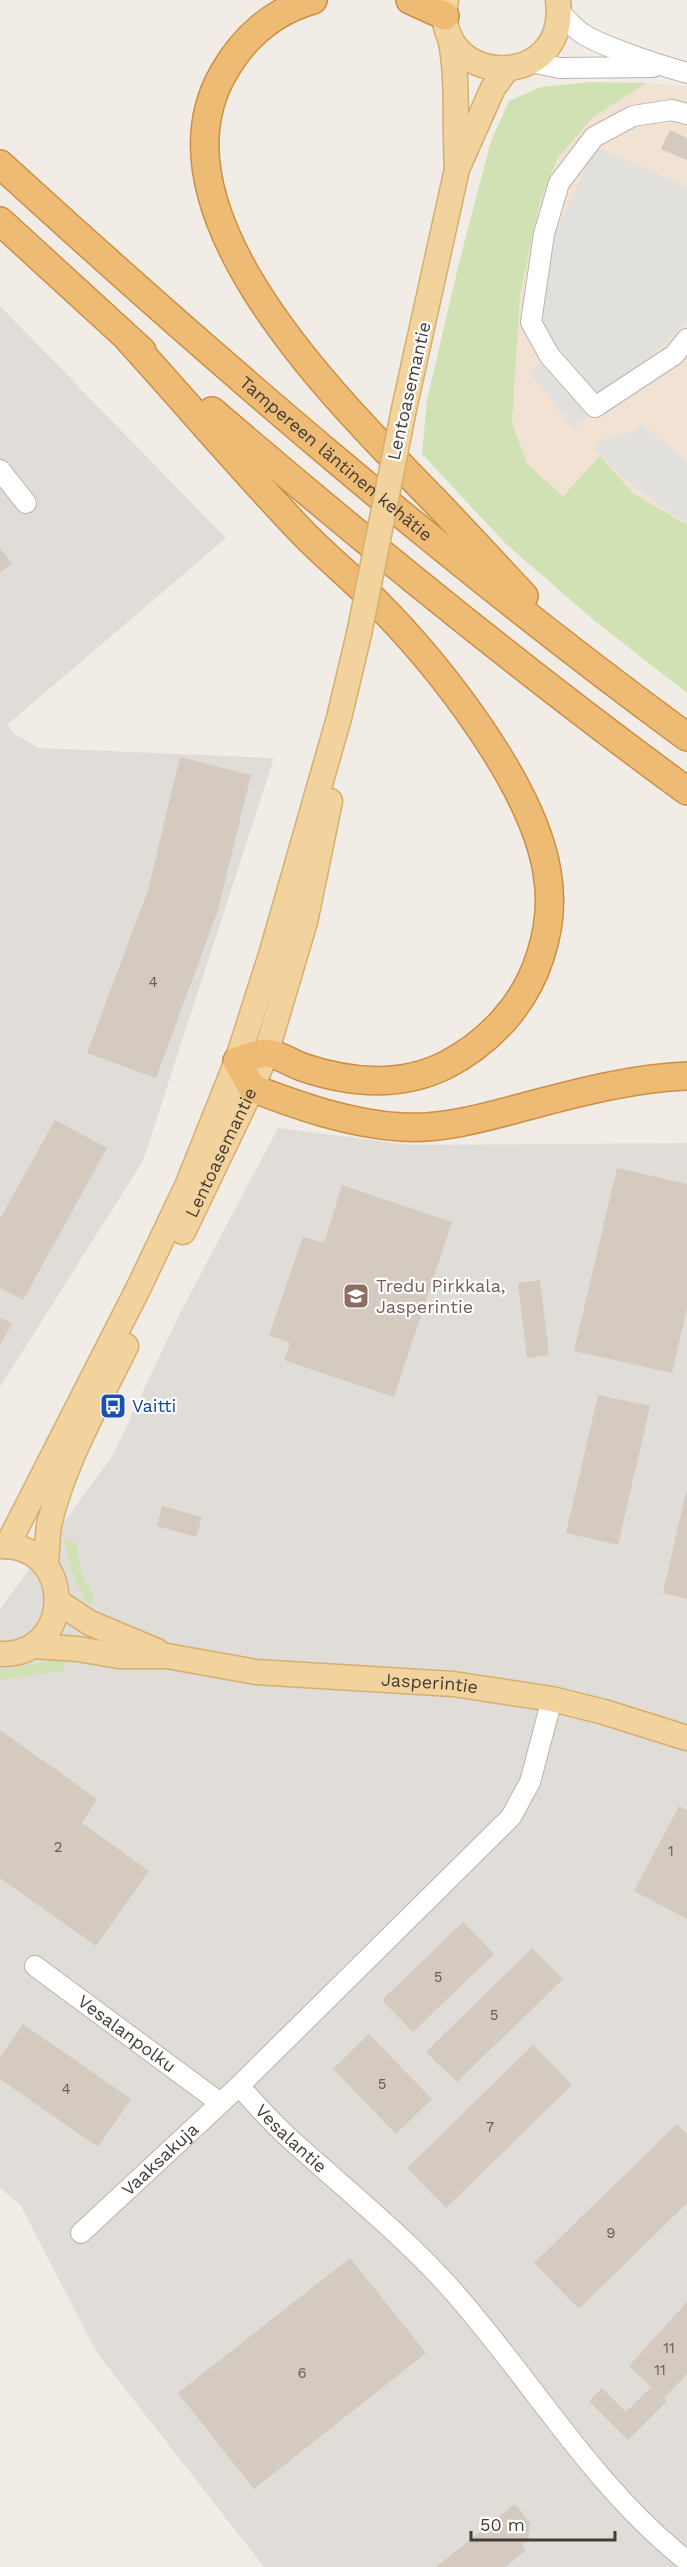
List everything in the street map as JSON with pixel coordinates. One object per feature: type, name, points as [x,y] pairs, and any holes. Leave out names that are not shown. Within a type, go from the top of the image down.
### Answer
[{"type":"highway","points":[[313,0],[289,9],[254,32],[230,61],[212,96],[207,118],[206,162],[212,198],[227,239],[269,310],[348,410],[588,665]]},
{"type":"highway","points":[[410,0],[433,8],[447,17]]},
{"type":"highway","name":"Tampereen läntinen kehätie","points":[[0,164],[156,307],[325,452],[588,665],[687,737]]},
{"type":"highway","points":[[0,220],[129,340],[412,579],[572,706],[687,791]]},
{"type":"highway","points":[[129,340],[302,532],[375,601],[416,644],[446,683],[502,765],[525,805],[539,838],[547,872],[550,898],[548,926],[534,976],[520,1001],[505,1020],[464,1055],[417,1076],[389,1081],[365,1081],[303,1067],[266,1053],[237,1061],[252,1088],[348,1119],[402,1127],[439,1125],[499,1114],[579,1093],[687,1076]]},
{"type":"main road","points":[[447,17],[456,46],[473,62],[495,69],[507,69],[531,62],[545,50],[552,40],[559,6]]},
{"type":"main road","name":"Lentoasemantie","points":[[447,17],[455,63],[454,127],[457,169]]},
{"type":"main road","name":"Lentoasemantie","points":[[4,1546],[138,1289],[187,1186],[237,1061],[271,955],[339,718],[359,634],[404,409],[457,169],[493,88],[507,69]]},
{"type":"main road","name":"Lentoasemantie","points":[[46,1566],[49,1527],[60,1487],[78,1440],[203,1192],[266,1053],[305,922],[328,811],[339,718]]},
{"type":"main road","points":[[0,1654],[14,1654],[33,1646],[46,1634],[55,1619],[58,1602],[55,1583],[46,1566],[35,1556],[22,1549],[4,1546]]},
{"type":"main road","name":"Jasperintie","points":[[58,1602],[90,1623],[167,1656]]},
{"type":"main road","name":"Jasperintie","points":[[33,1646],[78,1649],[119,1656],[167,1656],[256,1672],[453,1684],[552,1699],[604,1712],[687,1738]]},
{"type":"street","points":[[559,6],[571,25],[588,37],[667,68],[687,73]]},
{"type":"street","points":[[531,62],[560,68],[667,68]]},
{"type":"street","points":[[687,114],[672,110],[633,116],[594,137],[559,183],[544,234],[531,321],[549,355],[595,407],[674,355],[687,339]]},
{"type":"street","points":[[0,470],[26,502]]},
{"type":"street","points":[[238,2086],[511,1817],[530,1782],[552,1699]]},
{"type":"street","name":"Vesalanpolku","points":[[35,1966],[219,2103]]},
{"type":"street","name":"Vaaksakuja","points":[[81,2233],[238,2086]]},
{"type":"street","name":"Vesalantie","points":[[238,2086],[288,2137],[411,2247],[452,2289],[591,2466],[642,2522],[687,2561]]},
{"type":"shaded area","points":[[647,83],[687,86],[687,525],[634,494],[600,456],[563,496],[527,464],[512,422],[520,295],[539,206],[557,159],[593,117]]},
{"type":"shaded area","points":[[596,147],[687,187],[687,321],[574,429],[529,371],[541,363],[543,309],[556,231]]},
{"type":"shaded area","points":[[0,306],[226,538],[7,725],[15,734],[39,748],[274,758],[143,1161],[0,1387]]},
{"type":"shaded area","points":[[641,424],[687,461],[687,522],[672,514],[624,478],[594,449],[603,439],[630,433]]},
{"type":"shaded area","name":"Vaitti","points":[[278,1128],[411,1145],[687,1143],[687,2567],[264,2567],[97,2353],[21,2206],[0,2188],[0,1609],[113,1455],[179,1315]]},
{"type":"green space","points":[[590,82],[647,83],[593,117],[557,159],[539,206],[520,295],[512,422],[527,464],[563,496],[600,456],[634,494],[687,525],[687,693],[596,622],[506,544],[422,454],[427,400],[459,263],[491,141],[509,101],[541,87]]},
{"type":"green space","points":[[65,1538],[76,1543],[83,1578],[93,1593],[91,1605],[84,1597],[73,1574]]},
{"type":"green space","points":[[68,1659],[62,1671],[0,1680],[0,1669]]},
{"type":"building","points":[[670,130],[687,138],[687,160],[661,149]]},
{"type":"building","points":[[0,548],[12,563],[0,573]]},
{"type":"building","points":[[180,757],[251,775],[218,910],[156,1078],[87,1053],[148,890]]},
{"type":"building","points":[[55,1120],[107,1148],[23,1300],[0,1288],[0,1219]]},
{"type":"building","points":[[617,1168],[687,1184],[687,1308],[672,1373],[574,1351]]},
{"type":"building","points":[[342,1185],[452,1222],[394,1397],[284,1360],[290,1343],[269,1335],[303,1237],[324,1243]]},
{"type":"building","points":[[540,1280],[549,1355],[527,1358],[518,1283]]},
{"type":"building","points":[[0,1317],[12,1324],[0,1345]]},
{"type":"building","points":[[598,1395],[650,1406],[618,1545],[566,1533]]},
{"type":"building","points":[[687,1492],[687,1599],[663,1593]]},
{"type":"building","points":[[162,1506],[202,1517],[196,1537],[157,1526]]},
{"type":"building","points":[[0,1730],[97,1799],[82,1823],[149,1871],[96,1946],[0,1878]]},
{"type":"building","points":[[679,1806],[687,1810],[687,1919],[634,1891]]},
{"type":"building","points":[[463,1922],[494,1954],[413,2032],[382,2000]]},
{"type":"building","points":[[532,1948],[563,1979],[457,2082],[426,2052]]},
{"type":"building","points":[[23,2024],[131,2099],[98,2147],[0,2079],[0,2057]]},
{"type":"building","points":[[369,2034],[432,2099],[396,2134],[333,2069]]},
{"type":"building","points":[[533,2045],[572,2085],[446,2208],[407,2168]]},
{"type":"building","points":[[677,2124],[687,2134],[687,2203],[579,2309],[534,2263]]},
{"type":"building","points":[[350,2258],[426,2353],[254,2489],[178,2393]]},
{"type":"building","points":[[687,2302],[687,2374],[664,2398],[667,2401],[628,2440],[589,2401],[602,2388],[626,2412],[651,2387],[629,2366]]},
{"type":"building","points":[[515,2504],[530,2523],[528,2540],[522,2545],[526,2550],[505,2567],[436,2567]]},
{"type":"place","name":"Tredu Pirkkala, Jasperintie","points":[[356,1296]]},
{"type":"place","name":"Vaitti","points":[[113,1406]]}]
